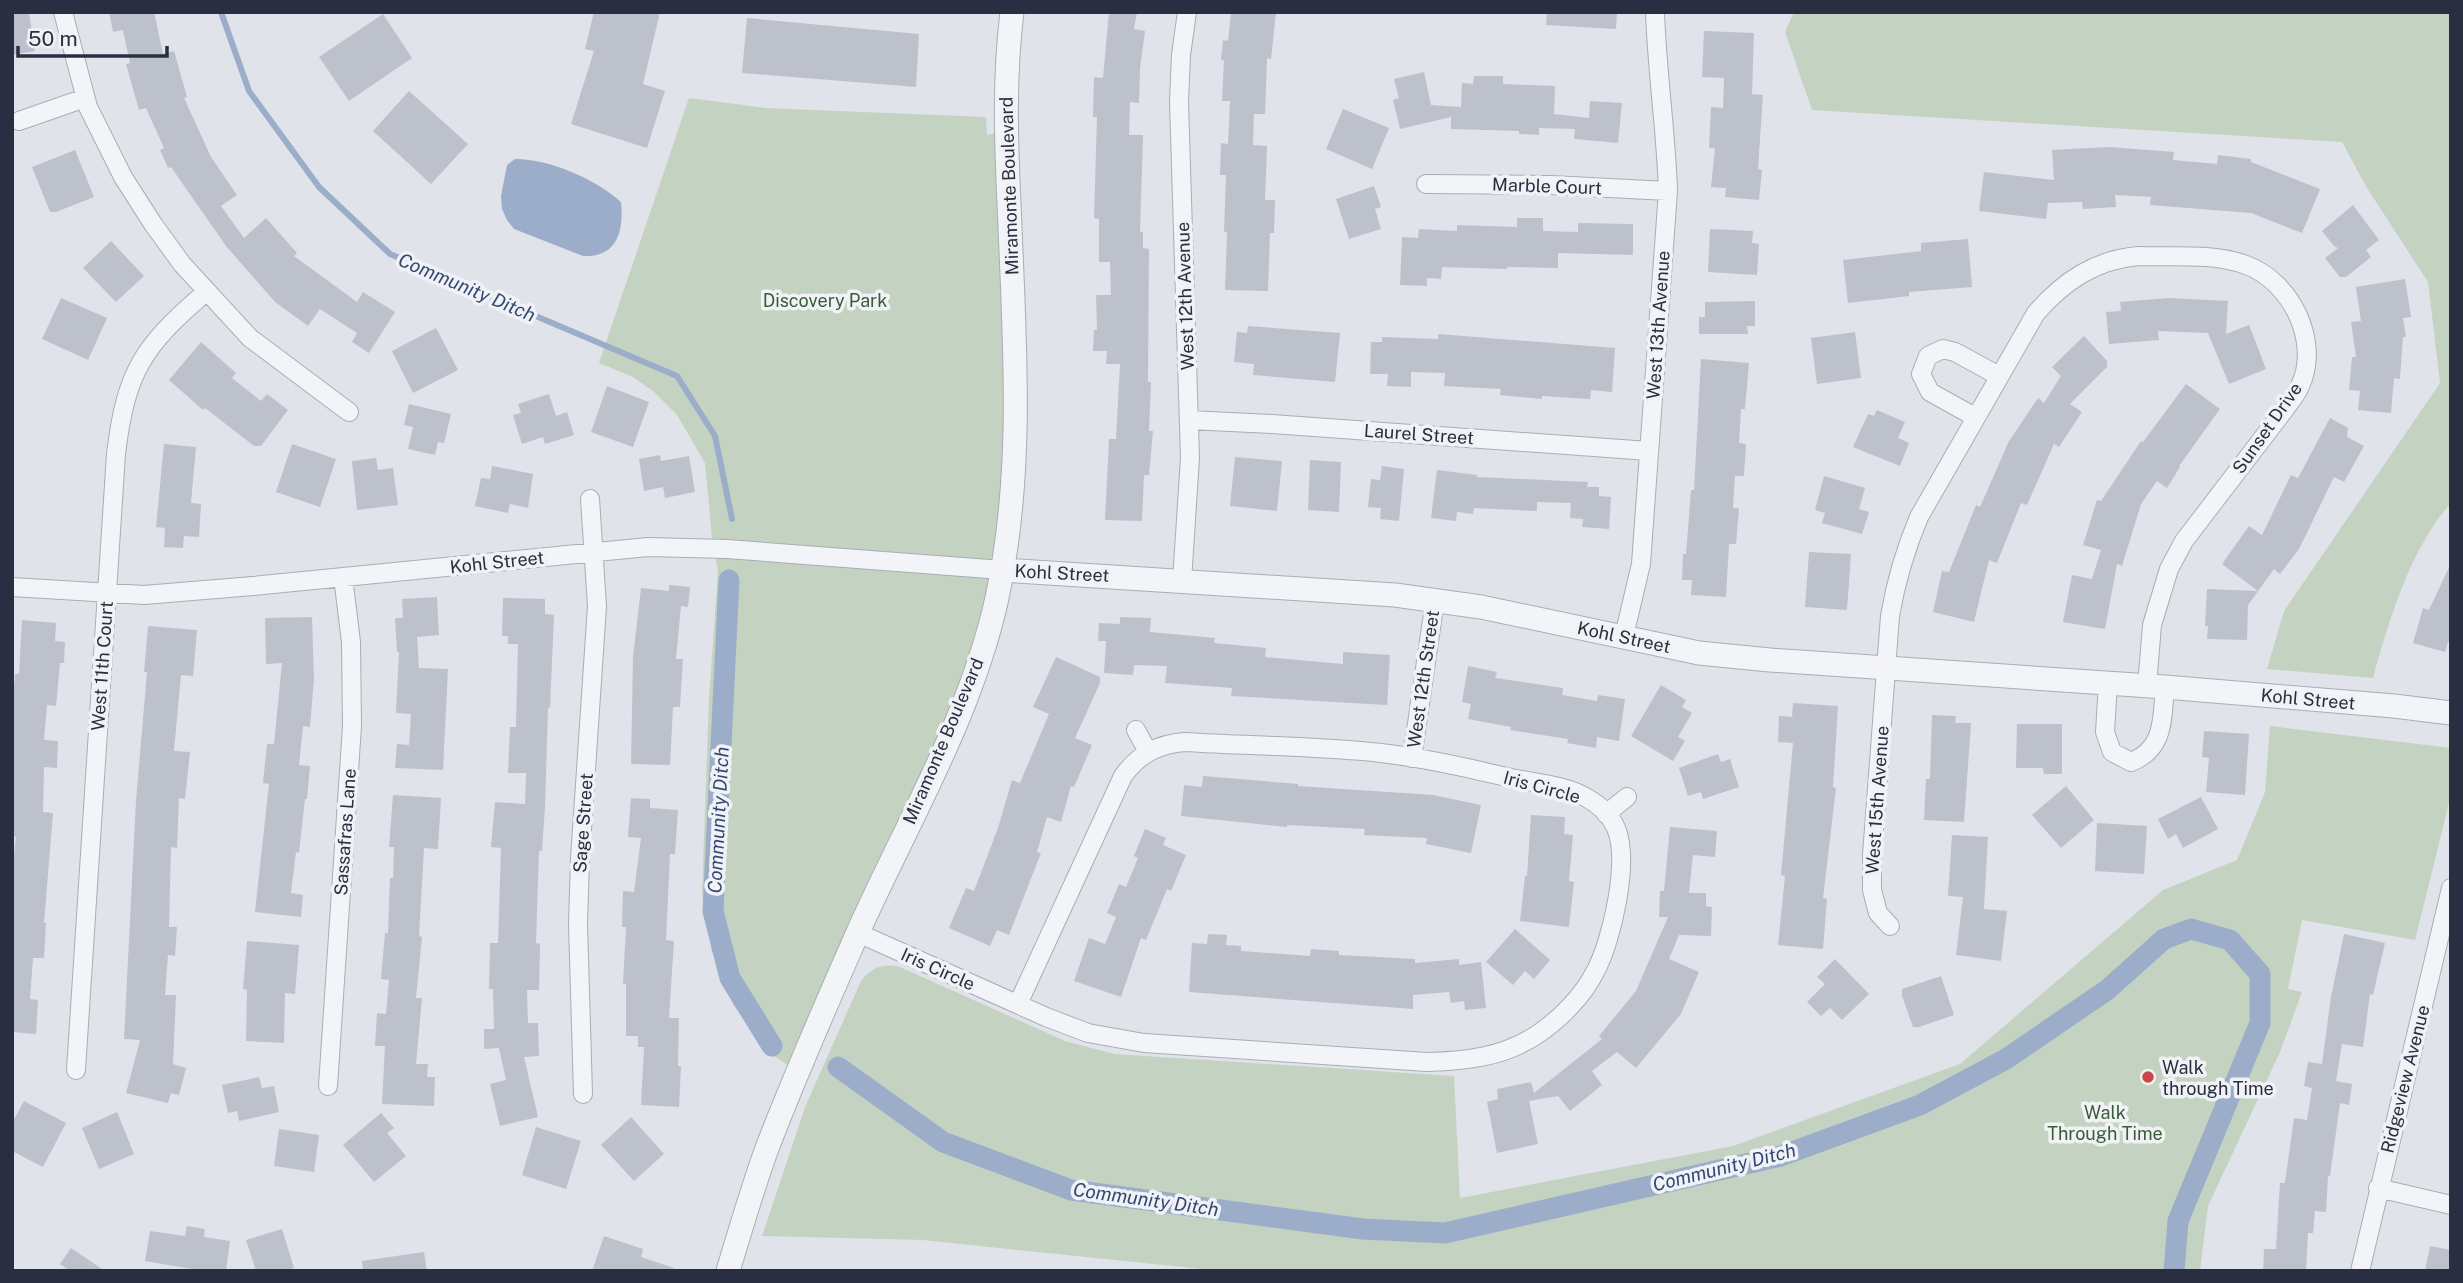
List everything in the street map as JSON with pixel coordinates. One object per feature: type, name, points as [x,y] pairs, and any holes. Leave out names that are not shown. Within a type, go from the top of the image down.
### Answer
[{"type":"street","points":[[63,12],[85,98],[123,177],[175,254],[206,292],[250,338],[349,412]]},
{"type":"street","name":"Miramonte Boulevard","points":[[728,1271],[764,1156],[782,1109],[858,933],[956,722],[973,678],[996,601],[1013,497],[1015,455],[1015,354],[1006,118],[1008,44],[1012,12]]},
{"type":"street","name":"West 12th Avenue","points":[[1182,581],[1190,458],[1179,102],[1181,55],[1188,12]]},
{"type":"street","name":"West 13th Avenue","points":[[1624,636],[1641,565],[1668,191],[1667,143],[1656,50],[1655,12]]},
{"type":"street","points":[[19,121],[85,98]]},
{"type":"street","name":"Marble Court","points":[[1426,184],[1551,185],[1668,191]]},
{"type":"street","name":"Sunset Drive","points":[[1886,668],[1895,583],[1919,517],[2036,313],[2055,291],[2083,272],[2124,257],[2199,258],[2247,265],[2272,280],[2289,298],[2302,322],[2306,352],[2305,371],[2301,386],[2185,541],[2169,569],[2152,625],[2156,687]]},
{"type":"street","name":"West 11th Court","points":[[76,1070],[116,454],[126,394],[145,354],[159,336],[206,292]]},
{"type":"street","points":[[1975,417],[1930,392],[1922,374],[1928,356],[1943,349],[1955,352],[1999,376]]},
{"type":"street","name":"Laurel Street","points":[[1189,420],[1649,451]]},
{"type":"street","name":"Sage Street","points":[[583,1094],[578,924],[597,606],[590,499]]},
{"type":"street","name":"Kohl Street","points":[[12,587],[144,595],[593,552],[678,547],[1381,594],[1481,607],[1699,653],[2156,687],[2451,713]]},
{"type":"street","name":"Sassafras Lane","points":[[327,1086],[352,726],[351,642],[343,578]]},
{"type":"street","name":"West 12th Street","points":[[1412,758],[1435,600]]},
{"type":"street","name":"West 15th Avenue","points":[[1886,668],[1871,871],[1872,890],[1878,913],[1891,926]]},
{"type":"street","points":[[2108,684],[2105,732],[2112,752],[2131,762],[2143,757],[2155,745],[2160,730],[2156,687]]},
{"type":"street","points":[[1136,730],[1148,752]]},
{"type":"street","name":"Iris Circle","points":[[858,933],[1018,1004],[1088,1032],[1144,1043],[1427,1062],[1464,1061],[1495,1054],[1517,1045],[1549,1026],[1577,999],[1594,975],[1605,951],[1618,894],[1621,848],[1616,829],[1606,814],[1585,796],[1444,763],[1381,753],[1169,743],[1148,752],[1130,766],[1123,776],[1018,1004]]},
{"type":"street","points":[[1606,814],[1628,797]]},
{"type":"street","name":"Ridgeview Avenue","points":[[2360,1271],[2451,888]]},
{"type":"street","points":[[2378,1188],[2451,1205]]},
{"type":"green space","points":[[1794,12],[2451,12],[2451,503],[2424,541],[2413,562],[2386,632],[2373,678],[2267,669],[2284,611],[2440,383],[2428,282],[2367,188],[2342,142],[1812,110],[1785,32]]},
{"type":"green space","name":"Discovery Park","points":[[689,98],[765,108],[986,117],[987,135],[1006,131],[1015,354],[996,601],[798,1072],[768,1052],[734,1006],[712,952],[702,893],[709,699],[718,570],[713,548],[705,463],[677,415],[653,391],[631,376],[599,363]]},
{"type":"green space","name":"Walk Through Time","points":[[2270,726],[2451,748],[2451,795],[2415,940],[2302,920],[2288,989],[2302,992],[2280,1052],[2208,1206],[2200,1271],[1221,1271],[923,1240],[762,1236],[805,1107],[861,981],[869,972],[883,966],[900,967],[1065,1041],[1114,1054],[1454,1076],[1460,1198],[1733,1146],[1960,1064],[2163,890],[2237,860],[2265,792]]},
{"type":"water","points":[[515,159],[543,162],[571,172],[621,202],[619,232],[611,247],[595,255],[583,256],[514,229],[502,209],[501,196],[507,165]]},
{"type":"building","points":[[12,12],[29,12],[35,51],[12,55]]},
{"type":"building","points":[[109,12],[154,12],[163,54],[174,51],[187,97],[184,98],[211,157],[237,195],[221,206],[244,238],[266,218],[297,253],[294,256],[357,302],[363,292],[395,312],[369,353],[352,342],[357,333],[320,309],[308,326],[275,302],[226,246],[171,167],[168,168],[160,150],[164,148],[146,108],[139,110],[126,64],[130,63],[123,30],[113,32]]},
{"type":"building","points":[[594,12],[660,12],[643,84],[665,91],[647,148],[571,124],[594,51],[585,49]]},
{"type":"building","points":[[1109,12],[1137,12],[1134,29],[1145,31],[1139,103],[1130,102],[1129,135],[1143,135],[1140,232],[1143,232],[1143,248],[1149,249],[1149,431],[1153,431],[1149,475],[1144,475],[1142,521],[1105,520],[1109,439],[1116,439],[1120,364],[1106,364],[1107,351],[1093,351],[1094,330],[1097,330],[1096,295],[1111,295],[1110,262],[1099,262],[1099,219],[1094,218],[1097,117],[1093,117],[1094,77],[1103,78]]},
{"type":"building","points":[[1231,12],[1276,12],[1271,59],[1267,58],[1265,114],[1254,114],[1253,145],[1267,146],[1265,200],[1275,200],[1274,233],[1270,233],[1268,291],[1225,290],[1226,175],[1220,175],[1221,143],[1228,144],[1230,101],[1222,101],[1224,60],[1221,60],[1223,40],[1228,41]]},
{"type":"building","points":[[1547,12],[1617,12],[1616,29],[1546,25]]},
{"type":"building","points":[[383,14],[412,58],[349,101],[319,57]]},
{"type":"building","points":[[747,18],[919,34],[916,87],[742,73]]},
{"type":"building","points":[[1704,31],[1754,33],[1752,94],[1763,95],[1758,169],[1762,170],[1759,200],[1725,197],[1726,188],[1711,187],[1715,148],[1709,148],[1711,107],[1723,108],[1724,78],[1702,77]]},
{"type":"building","points":[[1424,72],[1431,105],[1461,107],[1462,83],[1473,84],[1474,76],[1503,76],[1503,84],[1555,86],[1554,114],[1589,118],[1590,101],[1622,103],[1618,143],[1574,139],[1575,129],[1539,128],[1539,135],[1519,134],[1519,131],[1451,129],[1451,117],[1400,129],[1393,100],[1399,98],[1394,79]]},
{"type":"building","points":[[409,91],[468,144],[431,184],[373,131]]},
{"type":"building","points":[[1343,109],[1389,128],[1372,169],[1326,149]]},
{"type":"building","points":[[2109,147],[2174,152],[2173,160],[2217,164],[2218,155],[2251,159],[2251,162],[2320,189],[2302,233],[2251,213],[2150,205],[2151,197],[2115,195],[2116,207],[2083,209],[2082,202],[2048,203],[2046,219],[1979,211],[1984,172],[2054,180],[2052,150]]},
{"type":"building","points":[[75,150],[94,197],[50,212],[32,167]]},
{"type":"building","points":[[1374,186],[1381,207],[1375,209],[1381,229],[1349,239],[1336,199]]},
{"type":"building","points":[[2353,205],[2379,240],[2366,250],[2371,257],[2346,277],[2340,277],[2325,258],[2338,248],[2322,231]]},
{"type":"building","points":[[1517,218],[1543,218],[1543,231],[1578,232],[1578,223],[1633,224],[1633,255],[1558,253],[1558,268],[1442,267],[1441,279],[1427,278],[1427,286],[1400,285],[1402,237],[1418,238],[1419,229],[1457,231],[1457,225],[1517,227]]},
{"type":"building","points":[[1710,229],[1753,231],[1752,243],[1759,244],[1757,275],[1708,272]]},
{"type":"building","points":[[1968,239],[1972,287],[1909,292],[1909,296],[1848,303],[1843,260],[1921,251],[1921,243]]},
{"type":"building","points":[[111,241],[144,276],[116,302],[83,268]]},
{"type":"building","points":[[2405,279],[2411,317],[2403,318],[2406,337],[2403,337],[2400,379],[2394,378],[2391,413],[2358,410],[2360,391],[2349,390],[2352,357],[2356,357],[2351,322],[2361,321],[2356,287]]},
{"type":"building","points":[[61,298],[107,318],[88,360],[42,339]]},
{"type":"building","points":[[2168,298],[2228,301],[2226,334],[2249,325],[2266,369],[2229,384],[2208,333],[2158,331],[2159,340],[2109,344],[2106,312],[2121,311],[2120,302]]},
{"type":"building","points":[[1755,301],[1755,326],[1747,326],[1748,334],[1699,334],[1699,317],[1705,317],[1705,302]]},
{"type":"building","points":[[1248,326],[1340,333],[1335,382],[1253,375],[1254,364],[1234,362],[1237,332],[1247,333]]},
{"type":"building","points":[[436,328],[458,370],[413,393],[392,351]]},
{"type":"building","points":[[1855,332],[1861,378],[1817,384],[1811,338]]},
{"type":"building","points":[[1438,334],[1615,348],[1612,392],[1591,390],[1590,399],[1542,396],[1542,399],[1500,395],[1501,389],[1444,386],[1445,373],[1411,372],[1411,387],[1387,386],[1388,374],[1370,374],[1371,342],[1382,342],[1382,337],[1438,339]]},
{"type":"building","points":[[2084,336],[2107,361],[2107,367],[2070,404],[2082,412],[2059,447],[2054,444],[2027,505],[2021,503],[1997,563],[1989,560],[1974,622],[1933,612],[1942,571],[1949,572],[1976,505],[1980,507],[2009,441],[2038,398],[2044,403],[2061,376],[2052,367]]},
{"type":"building","points":[[201,342],[236,373],[232,378],[261,401],[267,394],[288,410],[261,446],[254,446],[205,408],[203,410],[169,380]]},
{"type":"building","points":[[1701,359],[1749,363],[1745,409],[1741,409],[1739,443],[1746,444],[1744,476],[1735,476],[1733,508],[1739,508],[1736,544],[1729,544],[1726,597],[1691,595],[1692,580],[1682,580],[1691,490],[1694,490]]},
{"type":"building","points":[[2186,384],[2220,409],[2179,466],[2167,488],[2157,481],[2141,504],[2122,566],[2117,564],[2105,629],[2063,622],[2072,575],[2092,579],[2101,550],[2083,545],[2097,500],[2101,501],[2141,441],[2143,442]]},
{"type":"building","points":[[607,386],[649,402],[633,447],[591,432]]},
{"type":"building","points":[[549,394],[556,416],[567,412],[574,435],[545,444],[543,437],[522,444],[513,415],[521,413],[518,404]]},
{"type":"building","points":[[409,404],[451,414],[444,443],[438,442],[435,455],[408,449],[413,427],[404,425]]},
{"type":"building","points":[[1877,410],[1905,422],[1898,438],[1909,443],[1900,466],[1853,447],[1868,414],[1874,416]]},
{"type":"building","points":[[2330,418],[2348,428],[2347,437],[2364,446],[2344,482],[2334,477],[2299,549],[2280,574],[2274,569],[2248,605],[2247,640],[2207,639],[2207,589],[2258,591],[2222,564],[2249,526],[2262,535],[2291,475],[2298,478]]},
{"type":"building","points":[[164,444],[196,447],[191,503],[201,504],[199,537],[184,536],[183,548],[164,547],[165,528],[156,527]]},
{"type":"building","points":[[292,444],[336,459],[320,507],[276,492]]},
{"type":"building","points":[[660,455],[661,461],[689,456],[695,492],[665,498],[663,487],[644,491],[639,459]]},
{"type":"building","points":[[1235,457],[1282,461],[1277,511],[1230,506]]},
{"type":"building","points":[[376,458],[378,470],[393,468],[398,505],[357,510],[352,461]]},
{"type":"building","points":[[1310,460],[1341,462],[1339,512],[1308,510]]},
{"type":"building","points":[[492,466],[533,474],[528,508],[510,504],[508,513],[475,506],[481,478],[490,479]]},
{"type":"building","points":[[1382,466],[1404,469],[1399,521],[1380,519],[1381,508],[1368,507],[1371,479],[1380,480]]},
{"type":"building","points":[[1437,470],[1477,477],[1588,482],[1587,487],[1599,487],[1599,496],[1611,497],[1609,529],[1582,527],[1583,519],[1570,518],[1571,503],[1537,502],[1537,511],[1474,508],[1473,514],[1457,512],[1456,521],[1431,518]]},
{"type":"building","points":[[1824,476],[1865,488],[1859,509],[1869,512],[1862,534],[1822,523],[1825,513],[1815,510]]},
{"type":"building","points":[[1809,552],[1851,554],[1847,610],[1805,607]]},
{"type":"building","points":[[2451,563],[2451,643],[2448,642],[2445,652],[2413,643],[2423,608],[2429,610]]},
{"type":"building","points":[[669,585],[690,587],[688,607],[681,606],[676,659],[683,659],[680,707],[673,707],[670,765],[631,764],[633,657],[641,588],[669,591]]},
{"type":"building","points":[[437,597],[439,635],[417,637],[419,668],[448,669],[443,770],[395,768],[397,744],[409,745],[411,714],[396,713],[399,652],[395,618],[403,618],[402,599]]},
{"type":"building","points":[[503,598],[545,599],[545,614],[554,615],[545,807],[542,851],[539,851],[536,943],[540,944],[539,990],[527,990],[528,1023],[538,1023],[539,1056],[524,1057],[538,1117],[500,1126],[490,1084],[506,1080],[499,1048],[484,1049],[484,1029],[494,1029],[493,989],[489,989],[490,943],[498,943],[501,848],[491,847],[495,802],[525,804],[526,773],[508,773],[510,727],[516,727],[518,644],[508,644],[508,636],[502,636]]},
{"type":"building","points":[[312,617],[314,679],[310,727],[303,726],[299,765],[310,766],[291,893],[303,895],[301,917],[255,912],[269,784],[263,783],[267,744],[274,744],[282,663],[266,664],[265,618]]},
{"type":"building","points":[[1120,617],[1151,618],[1150,632],[1215,638],[1214,643],[1266,648],[1265,657],[1343,664],[1343,652],[1390,655],[1387,705],[1231,696],[1232,688],[1165,683],[1167,666],[1134,665],[1133,675],[1104,673],[1106,641],[1098,641],[1099,623],[1120,624]]},
{"type":"building","points":[[22,620],[56,623],[55,641],[65,642],[56,706],[47,705],[44,740],[58,741],[57,768],[44,767],[43,812],[53,813],[44,923],[44,958],[33,958],[30,999],[38,1000],[36,1034],[12,1032],[12,872],[16,837],[12,836],[12,687],[15,674],[19,674]]},
{"type":"building","points":[[148,626],[197,630],[193,676],[181,675],[174,751],[190,752],[185,799],[179,798],[177,848],[171,847],[169,927],[177,927],[175,956],[168,955],[165,995],[176,995],[173,1064],[186,1068],[179,1095],[171,1093],[168,1103],[126,1093],[140,1040],[124,1039]]},
{"type":"building","points":[[1056,657],[1100,677],[1100,683],[1075,738],[1092,745],[1074,787],[1071,786],[1061,822],[1047,817],[1037,852],[1041,853],[1009,935],[997,930],[990,946],[949,928],[966,888],[974,891],[998,828],[1012,780],[1020,783],[1049,714],[1033,707]]},
{"type":"building","points":[[1468,666],[1497,672],[1495,678],[1563,688],[1562,695],[1597,701],[1598,695],[1625,699],[1619,741],[1597,737],[1596,748],[1567,743],[1568,739],[1510,730],[1511,727],[1468,719],[1471,704],[1462,702]]},
{"type":"building","points":[[1661,685],[1686,700],[1682,707],[1692,713],[1678,737],[1685,741],[1673,761],[1631,736]]},
{"type":"building","points":[[1793,703],[1838,706],[1833,787],[1836,788],[1823,898],[1827,899],[1823,949],[1778,945],[1785,876],[1781,875],[1793,743],[1778,742],[1779,716],[1792,717]]},
{"type":"building","points":[[1932,715],[1956,716],[1955,723],[1971,723],[1964,822],[1924,820],[1926,779],[1930,779]]},
{"type":"building","points":[[2017,724],[2062,724],[2062,774],[2044,774],[2043,768],[2016,768]]},
{"type":"building","points":[[2204,731],[2249,734],[2245,795],[2206,792],[2209,758],[2202,757]]},
{"type":"building","points":[[1718,754],[1721,762],[1730,759],[1739,787],[1703,799],[1701,792],[1688,796],[1679,768]]},
{"type":"building","points":[[1203,776],[1298,786],[1433,795],[1481,805],[1471,853],[1426,844],[1427,838],[1364,835],[1365,829],[1287,827],[1181,816],[1184,785],[1202,787]]},
{"type":"building","points":[[2066,786],[2094,820],[2061,848],[2032,815]]},
{"type":"building","points":[[393,795],[441,798],[438,849],[424,848],[419,936],[422,937],[416,998],[422,998],[416,1064],[428,1064],[427,1077],[435,1077],[434,1106],[382,1104],[385,1046],[375,1046],[377,1013],[386,1014],[389,980],[381,979],[385,933],[388,933],[390,878],[393,878],[394,847],[389,847]]},
{"type":"building","points":[[2201,797],[2218,829],[2183,848],[2176,834],[2168,839],[2158,819]]},
{"type":"building","points":[[631,798],[650,799],[650,808],[678,810],[675,854],[670,854],[666,940],[674,941],[669,1018],[679,1018],[679,1107],[641,1105],[644,1047],[638,1047],[638,1036],[626,1036],[626,984],[623,984],[626,927],[622,927],[623,891],[634,892],[641,838],[628,837]]},
{"type":"building","points":[[1531,815],[1565,817],[1564,834],[1573,835],[1569,881],[1574,882],[1569,927],[1520,921],[1527,876]]},
{"type":"building","points":[[2097,823],[2147,826],[2144,874],[2095,871]]},
{"type":"building","points":[[1670,827],[1717,831],[1715,857],[1693,855],[1689,893],[1706,893],[1706,906],[1712,907],[1711,936],[1679,935],[1669,959],[1699,972],[1681,1014],[1636,1068],[1617,1052],[1592,1071],[1602,1085],[1570,1111],[1558,1096],[1529,1101],[1538,1144],[1497,1153],[1487,1102],[1498,1099],[1497,1089],[1531,1082],[1534,1093],[1602,1039],[1599,1036],[1636,991],[1668,917],[1659,917],[1660,891],[1664,891]]},
{"type":"building","points":[[1145,829],[1166,838],[1163,845],[1186,855],[1171,891],[1167,889],[1146,940],[1141,938],[1121,997],[1074,981],[1089,938],[1105,944],[1116,917],[1107,913],[1119,884],[1126,887],[1138,858],[1134,856]]},
{"type":"building","points":[[1952,835],[1988,837],[1984,909],[2007,911],[2001,961],[1956,955],[1963,897],[1948,896]]},
{"type":"building","points":[[1515,929],[1550,960],[1534,979],[1525,971],[1513,985],[1486,962]]},
{"type":"building","points":[[1208,934],[1227,935],[1226,945],[1241,946],[1241,951],[1310,956],[1311,949],[1339,951],[1339,955],[1415,959],[1415,963],[1459,959],[1459,965],[1481,962],[1486,1008],[1465,1010],[1464,1001],[1451,1003],[1449,992],[1413,995],[1413,1009],[1189,992],[1192,943],[1207,944]]},
{"type":"building","points":[[2344,934],[2385,943],[2373,995],[2370,994],[2363,1047],[2342,1044],[2336,1081],[2352,1084],[2349,1105],[2340,1103],[2328,1176],[2326,1212],[2315,1211],[2313,1233],[2308,1233],[2306,1271],[2263,1271],[2264,1249],[2276,1249],[2280,1183],[2285,1183],[2294,1118],[2307,1120],[2312,1088],[2304,1086],[2308,1062],[2322,1064],[2331,997]]},
{"type":"building","points":[[247,941],[299,945],[295,994],[285,993],[284,1043],[246,1041],[247,990],[243,989]]},
{"type":"building","points":[[1835,959],[1869,994],[1842,1020],[1830,1008],[1821,1016],[1807,1002],[1825,984],[1817,977]]},
{"type":"building","points":[[1941,976],[1954,1015],[1913,1027],[1902,989]]},
{"type":"building","points":[[259,1077],[262,1088],[274,1086],[279,1112],[239,1121],[237,1111],[228,1113],[222,1085]]},
{"type":"building","points":[[24,1101],[66,1123],[43,1167],[12,1151],[12,1123]]},
{"type":"building","points":[[117,1112],[134,1154],[99,1169],[82,1128]]},
{"type":"building","points":[[381,1113],[394,1128],[387,1133],[406,1156],[374,1182],[343,1145]]},
{"type":"building","points":[[631,1117],[664,1154],[634,1181],[601,1145]]},
{"type":"building","points":[[536,1127],[581,1141],[566,1189],[522,1175]]},
{"type":"building","points":[[279,1129],[319,1135],[314,1172],[274,1166]]},
{"type":"building","points":[[187,1226],[205,1229],[204,1237],[230,1241],[226,1271],[204,1271],[145,1261],[150,1231],[185,1236]]},
{"type":"building","points":[[282,1229],[294,1268],[285,1271],[256,1271],[246,1240]]},
{"type":"building","points":[[604,1236],[643,1249],[641,1257],[674,1268],[673,1271],[592,1271]]},
{"type":"building","points":[[2430,1246],[2451,1250],[2451,1271],[2425,1271]]},
{"type":"building","points":[[71,1248],[105,1271],[70,1271],[60,1264]]},
{"type":"building","points":[[424,1252],[427,1271],[363,1271],[362,1261]]},
{"type":"waterway","name":"Community Ditch","points":[[221,12],[249,91],[319,187],[390,254],[677,376],[715,436],[732,519]]},
{"type":"waterway","name":"Community Ditch","points":[[729,580],[713,911],[730,978],[772,1046]]},
{"type":"waterway","name":"Community Ditch","points":[[838,1067],[943,1142],[1071,1190],[1363,1229],[1445,1233],[1781,1156],[1920,1105],[2006,1059],[2107,990],[2164,939],[2191,929],[2230,940],[2260,974],[2260,1023],[2178,1221],[2174,1271]]},
{"type":"place","name":"Walk through Time","points":[[2148,1077]]}]
